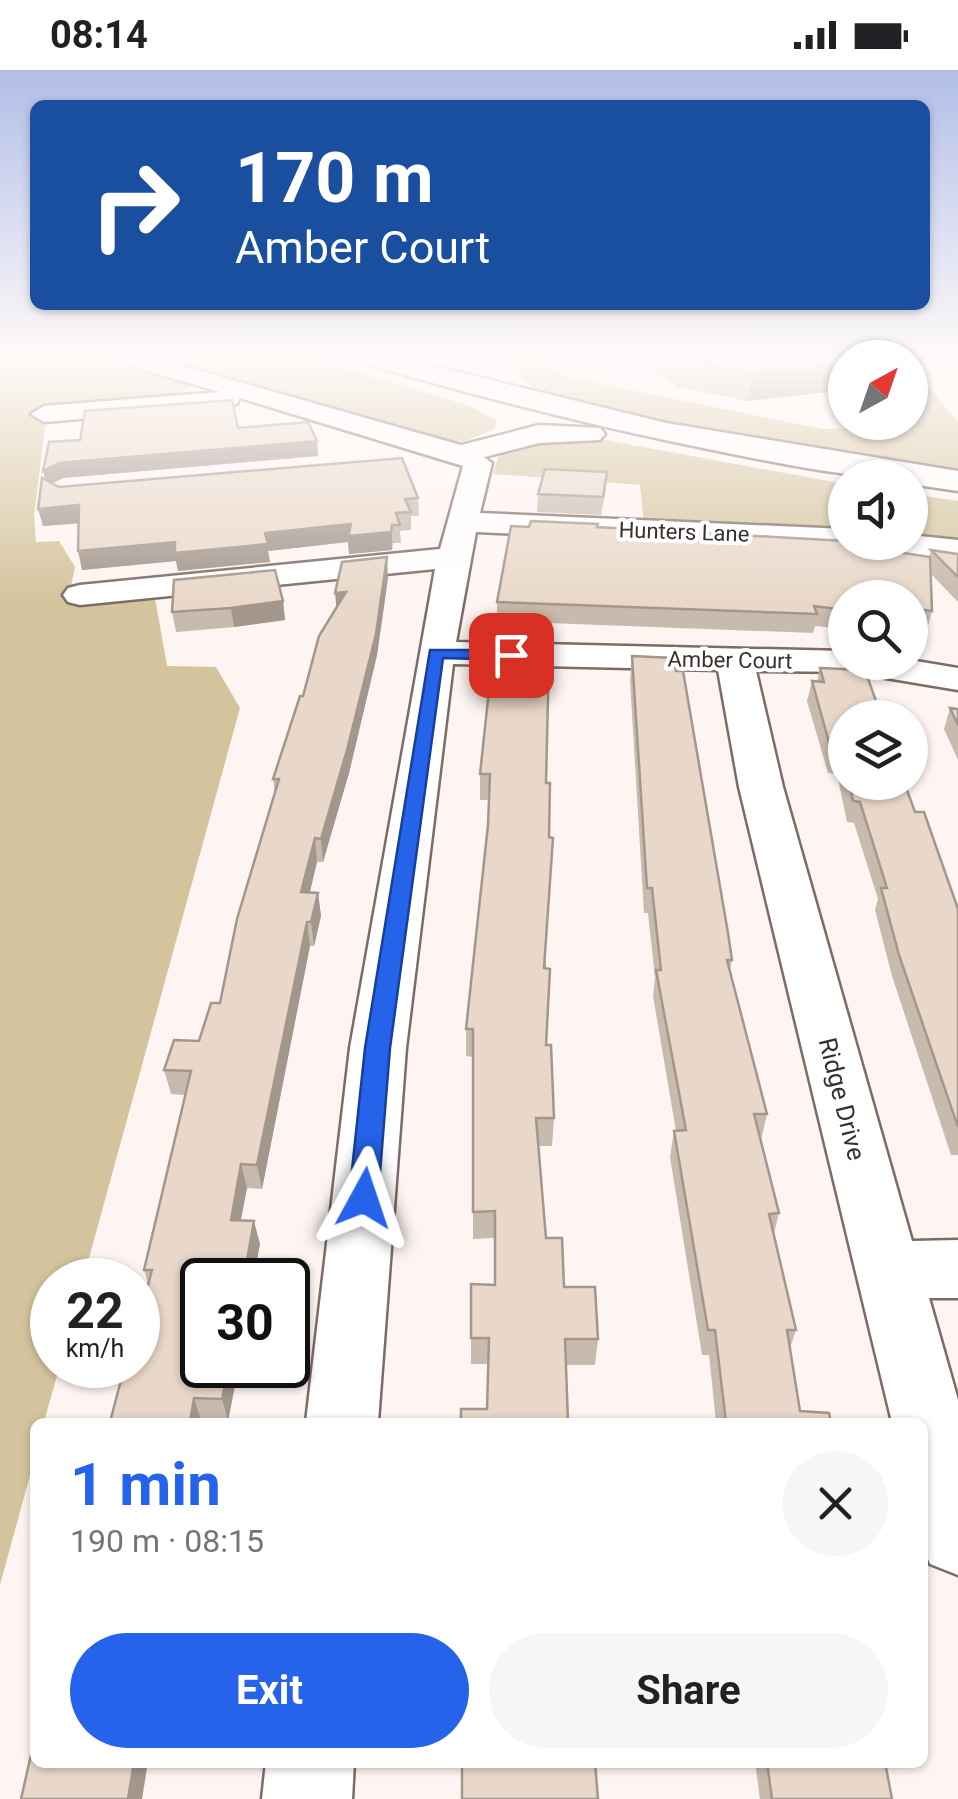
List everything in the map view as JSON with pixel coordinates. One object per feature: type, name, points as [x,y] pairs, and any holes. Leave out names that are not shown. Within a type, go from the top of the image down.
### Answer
[{"type":"highway","points":[[462,454],[486,441]]},
{"type":"highway","points":[[462,454],[511,441]]},
{"type":"highway","points":[[626,441],[828,473]]},
{"type":"highway","points":[[657,441],[726,455]]},
{"type":"highway","points":[[718,441],[958,481]]},
{"type":"highway","points":[[928,489],[958,494]]},
{"type":"street","points":[[342,1418],[378,1048],[436,653],[478,464],[462,454],[416,441]]},
{"type":"street","points":[[386,463],[462,454]]},
{"type":"street","name":"Hunters Lane","points":[[80,595],[459,539],[828,538]]},
{"type":"street","points":[[928,547],[958,550]]},
{"type":"street","name":"Amber Court","points":[[436,653],[828,662]]},
{"type":"street","name":"Ridge Drive","points":[[736,660],[761,787],[926,1418]]},
{"type":"street","points":[[928,675],[958,680]]},
{"type":"street","points":[[886,1270],[958,1270]]},
{"type":"street","name":"Ridge Drive","points":[[928,1425],[958,1536]]},
{"type":"street","points":[[306,1799],[309,1768]]},
{"type":"shaded area","points":[[0,441],[43,441],[34,516],[36,542],[59,541],[75,567],[71,586],[80,599],[155,598],[167,666],[216,667],[240,708],[89,1258],[30,1258],[30,1388],[54,1388],[45,1418],[30,1418],[30,1475],[0,1585]]},
{"type":"shaded area","points":[[538,441],[609,441],[828,481],[828,531],[644,523],[640,485],[493,474],[501,448]]},
{"type":"shaded area","points":[[773,441],[958,441],[958,475],[928,469],[928,460],[877,460]]},
{"type":"shaded area","points":[[928,497],[958,501],[958,543],[928,539]]},
{"type":"building","points":[[317,441],[59,463],[43,471],[49,442]]},
{"type":"building","points":[[402,458],[418,498],[405,499],[411,512],[396,513],[400,525],[392,525],[391,532],[348,536],[351,524],[265,533],[268,544],[175,553],[175,542],[78,551],[79,505],[38,509],[42,478],[59,487]]},
{"type":"building","points":[[545,469],[607,472],[603,497],[538,494]]},
{"type":"building","points":[[531,521],[828,540],[828,560],[930,557],[932,611],[928,610],[928,580],[828,580],[828,608],[814,606],[817,614],[497,602],[511,526],[529,527]]},
{"type":"building","points":[[931,550],[958,554],[958,577]]},
{"type":"building","points":[[387,557],[376,634],[347,750],[321,839],[315,838],[301,892],[318,893],[311,922],[307,922],[257,1165],[241,1164],[231,1220],[254,1221],[247,1258],[180,1258],[180,1388],[224,1388],[222,1399],[194,1398],[191,1418],[111,1418],[119,1388],[160,1388],[160,1258],[147,1258],[191,1071],[164,1070],[174,1040],[199,1041],[211,1003],[220,1003],[237,919],[279,779],[273,779],[303,696],[319,636],[346,592],[335,593],[342,562]]},
{"type":"building","points":[[275,570],[283,601],[172,612],[174,580]]},
{"type":"building","points":[[513,654],[549,655],[546,783],[550,783],[549,837],[553,838],[544,968],[550,969],[546,1045],[551,1045],[554,1118],[536,1118],[546,1238],[562,1238],[564,1287],[595,1287],[598,1339],[565,1339],[568,1418],[461,1418],[461,1409],[487,1409],[489,1338],[471,1338],[471,1284],[495,1285],[495,1211],[473,1212],[473,1029],[466,1029],[488,825],[490,774],[480,774],[492,662],[512,663]]},
{"type":"building","points":[[632,656],[674,658],[676,671],[683,671],[728,933],[732,960],[727,960],[767,1114],[754,1114],[779,1213],[769,1214],[796,1330],[787,1330],[800,1411],[829,1413],[830,1418],[726,1418],[715,1330],[708,1330],[674,1131],[686,1130],[656,970],[661,970],[652,888],[647,888]]},
{"type":"building","points":[[820,668],[828,668],[828,680],[869,680],[876,700],[828,700],[828,739],[812,681],[824,682]]},
{"type":"building","points":[[950,708],[958,709],[958,725]]},
{"type":"building","points":[[911,800],[915,812],[924,812],[958,909],[958,1127],[899,955],[881,888],[887,888],[860,802],[853,801]]},
{"type":"building","points":[[30,1759],[30,1768],[133,1768],[128,1799],[21,1799]]},
{"type":"building","points":[[462,1768],[595,1768],[598,1799],[462,1799]]},
{"type":"building","points":[[768,1768],[886,1768],[892,1799],[772,1799]]},
{"type":"route","points":[[364,1198],[378,1048],[436,653],[511,655]]}]
